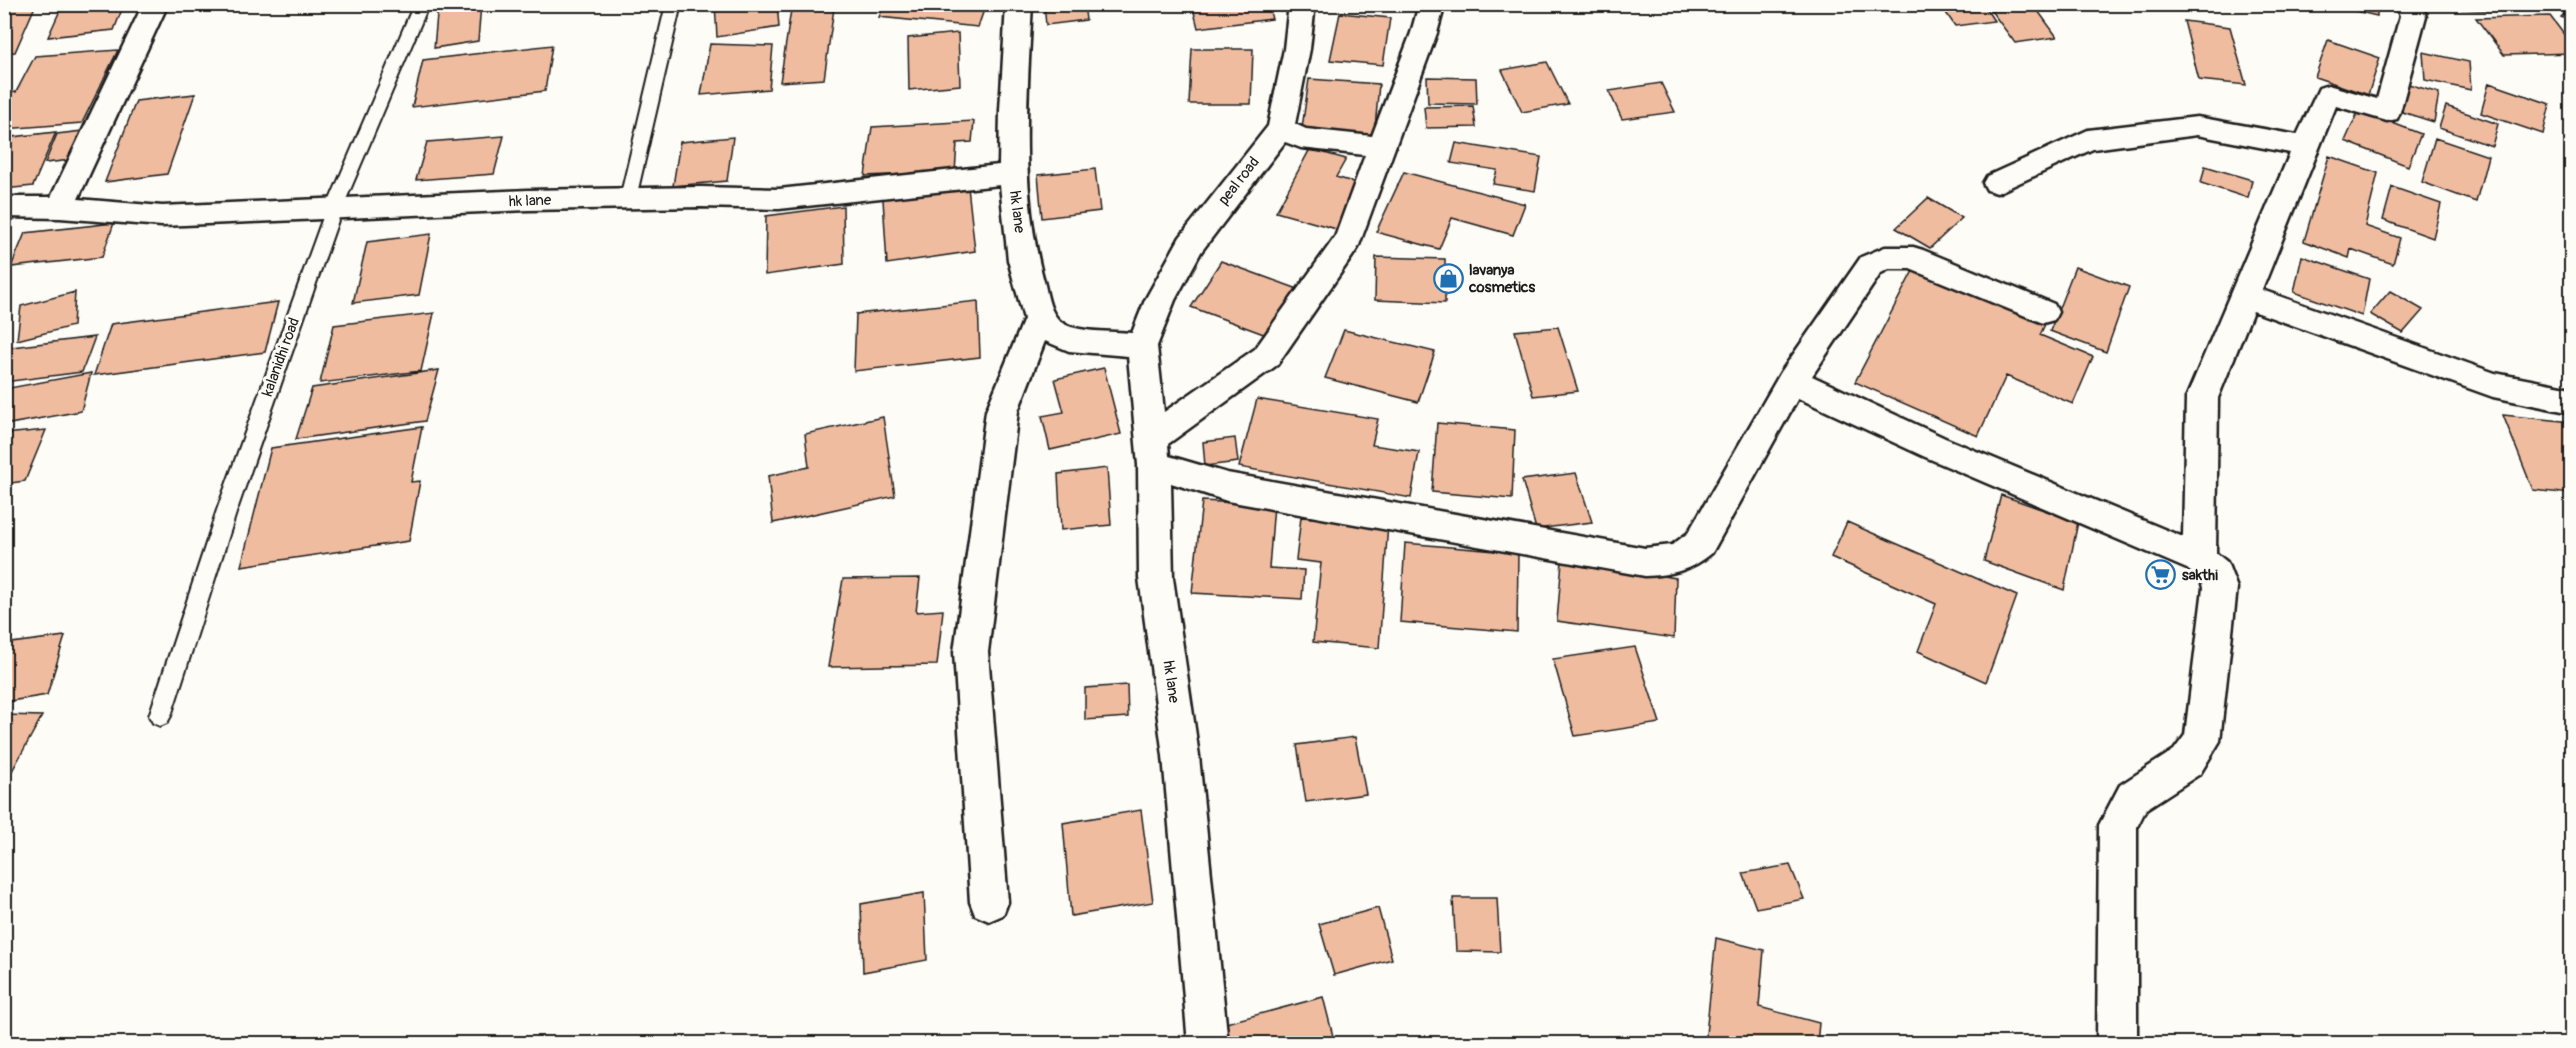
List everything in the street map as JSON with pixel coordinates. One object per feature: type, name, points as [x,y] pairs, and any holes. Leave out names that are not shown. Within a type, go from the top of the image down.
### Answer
[{"type":"street","points":[[60,208],[156,4]]},
{"type":"street","points":[[1013,174],[1013,110],[1019,4]]},
{"type":"street","name":"peal road","points":[[1142,346],[1160,300],[1190,245],[1281,128],[1297,49],[1302,4]]},
{"type":"street","points":[[1432,4],[1348,240],[1266,357],[1152,452],[1227,487],[1645,562],[1674,560],[1687,556],[1700,543],[1792,381],[1871,265],[1885,258],[1913,258],[2043,312]]},
{"type":"street","points":[[2199,559],[2202,398],[2328,94],[2387,112],[2413,16],[2409,4]]},
{"type":"street","points":[[1997,183],[2088,140],[2197,126],[2306,146]]},
{"type":"street","points":[[1281,128],[1301,138],[1382,147]]},
{"type":"street","name":"hk lane","points":[[7,213],[60,208],[162,216],[628,198],[779,199],[1013,174],[1023,260],[1039,319]]},
{"type":"street","points":[[2244,296],[2493,385],[2571,401]]},
{"type":"street","points":[[989,902],[971,652],[1002,411],[1039,319],[1052,331],[1069,339],[1142,346]]},
{"type":"street","name":"hk lane","points":[[1142,346],[1152,452],[1156,578],[1181,756],[1208,1044]]},
{"type":"street","points":[[1792,381],[1934,447],[2199,559],[2215,572],[2220,588],[2202,741],[2187,762],[2133,797],[2118,825],[2117,1044]]},
{"type":"lane","name":"kalanidhi road","points":[[160,716],[226,510],[334,209],[422,4]]},
{"type":"lane","points":[[628,198],[674,4]]},
{"type":"building","points":[[4,4],[36,4],[15,52],[4,53]]},
{"type":"building","points":[[124,4],[114,30],[48,37],[62,6]]},
{"type":"building","points":[[438,4],[481,4],[478,41],[434,48]]},
{"type":"building","points":[[715,4],[777,4],[779,27],[717,37]]},
{"type":"building","points":[[885,4],[986,4],[978,27],[879,17]]},
{"type":"building","points":[[1044,4],[1084,4],[1086,20],[1046,25]]},
{"type":"building","points":[[1192,4],[1268,4],[1272,19],[1198,28]]},
{"type":"building","points":[[1940,4],[1983,4],[1994,21],[1955,26]]},
{"type":"building","points":[[2012,4],[2033,4],[2057,37],[2015,43],[1989,8]]},
{"type":"building","points":[[2326,4],[2377,4],[2377,16]]},
{"type":"building","points":[[2458,4],[2506,4],[2510,11],[2460,9]]},
{"type":"building","points":[[2572,6],[2572,22],[2561,17]]},
{"type":"building","points":[[834,8],[824,79],[780,82],[791,10]]},
{"type":"building","points":[[1340,13],[1390,18],[1383,65],[1330,60]]},
{"type":"building","points":[[2550,16],[2572,45],[2572,53],[2504,55],[2476,18]]},
{"type":"building","points":[[2184,21],[2230,27],[2246,85],[2199,80]]},
{"type":"building","points":[[958,33],[960,85],[909,90],[908,38]]},
{"type":"building","points":[[2328,40],[2380,58],[2368,95],[2315,77]]},
{"type":"building","points":[[710,44],[773,46],[769,89],[701,95]]},
{"type":"building","points":[[552,45],[545,91],[412,107],[423,60]]},
{"type":"building","points":[[1192,49],[1253,49],[1251,104],[1189,104]]},
{"type":"building","points":[[118,50],[82,123],[4,129],[4,96],[6,93],[16,92],[35,56]]},
{"type":"building","points":[[2423,52],[2469,62],[2471,90],[2425,80]]},
{"type":"building","points":[[1547,62],[1568,104],[1522,112],[1502,70]]},
{"type":"building","points":[[1427,77],[1476,78],[1477,104],[1428,103]]},
{"type":"building","points":[[1309,79],[1379,84],[1374,139],[1301,135]]},
{"type":"building","points":[[1661,83],[1675,112],[1622,119],[1609,91]]},
{"type":"building","points":[[2405,83],[2439,93],[2434,122],[2399,111]]},
{"type":"building","points":[[2489,83],[2550,104],[2543,134],[2481,113]]},
{"type":"building","points":[[195,94],[167,174],[105,182],[136,101]]},
{"type":"building","points":[[1473,106],[1476,127],[1426,128],[1424,107]]},
{"type":"building","points":[[2446,106],[2498,124],[2492,146],[2439,128]]},
{"type":"building","points":[[2359,110],[2421,134],[2408,166],[2345,141]]},
{"type":"building","points":[[974,121],[972,142],[957,143],[955,172],[865,176],[872,127]]},
{"type":"building","points":[[83,131],[71,160],[45,163],[57,134]]},
{"type":"building","points":[[56,132],[33,186],[4,189],[4,138]]},
{"type":"building","points":[[504,136],[494,174],[416,180],[427,142]]},
{"type":"building","points":[[733,137],[727,181],[673,186],[680,142]]},
{"type":"building","points":[[2435,138],[2488,156],[2476,202],[2422,182]]},
{"type":"building","points":[[1456,143],[1541,157],[1535,191],[1493,184],[1497,170],[1451,163]]},
{"type":"building","points":[[1310,149],[1346,159],[1336,177],[1363,185],[1340,230],[1276,212]]},
{"type":"building","points":[[2329,156],[2378,173],[2365,226],[2400,238],[2393,264],[2351,249],[2349,258],[2304,241]]},
{"type":"building","points":[[2205,166],[2252,180],[2248,198],[2201,183]]},
{"type":"building","points":[[1095,169],[1100,211],[1042,218],[1038,175]]},
{"type":"building","points":[[1404,172],[1525,204],[1513,235],[1452,218],[1439,249],[1376,232]]},
{"type":"building","points":[[968,187],[975,251],[887,264],[883,199]]},
{"type":"building","points":[[2392,187],[2441,204],[2433,238],[2383,220]]},
{"type":"building","points":[[1928,198],[1962,218],[1930,248],[1896,228]]},
{"type":"building","points":[[843,206],[844,264],[765,275],[766,216]]},
{"type":"building","points":[[114,223],[102,257],[11,267],[25,233]]},
{"type":"building","points":[[431,234],[419,295],[353,303],[367,242]]},
{"type":"building","points":[[2302,256],[2369,279],[2362,316],[2294,292]]},
{"type":"building","points":[[1376,257],[1445,259],[1445,303],[1375,300]]},
{"type":"building","points":[[1221,261],[1298,289],[1269,336],[1191,307]]},
{"type":"building","points":[[1915,267],[2047,320],[2040,335],[2093,357],[2073,404],[2006,376],[1978,436],[1855,382]]},
{"type":"building","points":[[2075,267],[2129,287],[2106,352],[2050,331]]},
{"type":"building","points":[[2390,291],[2423,310],[2403,333],[2370,314]]},
{"type":"building","points":[[75,292],[73,326],[17,340],[21,306]]},
{"type":"building","points":[[978,301],[980,357],[854,371],[856,314]]},
{"type":"building","points":[[278,302],[265,352],[94,375],[111,324]]},
{"type":"building","points":[[434,313],[421,371],[320,383],[334,325]]},
{"type":"building","points":[[1558,327],[1578,391],[1533,396],[1515,331]]},
{"type":"building","points":[[1344,330],[1435,352],[1418,402],[1325,378]]},
{"type":"building","points":[[95,337],[82,372],[4,382],[4,348]]},
{"type":"building","points":[[1104,368],[1121,434],[1050,450],[1042,416],[1064,412],[1055,379]]},
{"type":"building","points":[[439,370],[425,421],[296,439],[312,388]]},
{"type":"building","points":[[91,373],[81,411],[4,425],[4,389]]},
{"type":"building","points":[[1257,399],[1378,419],[1372,445],[1419,452],[1411,498],[1239,467]]},
{"type":"building","points":[[2503,415],[2572,422],[2572,494],[2533,490]]},
{"type":"building","points":[[883,417],[895,496],[773,523],[768,476],[809,467],[805,434]]},
{"type":"building","points":[[1437,423],[1515,430],[1512,499],[1432,492]]},
{"type":"building","points":[[422,427],[411,482],[420,481],[409,541],[241,566],[271,448]]},
{"type":"building","points":[[46,430],[25,481],[4,484],[4,434]]},
{"type":"building","points":[[1235,438],[1238,462],[1205,466],[1203,442]]},
{"type":"building","points":[[1107,468],[1111,525],[1061,530],[1058,474]]},
{"type":"building","points":[[1576,473],[1592,522],[1536,529],[1522,480]]},
{"type":"building","points":[[2001,495],[2078,522],[2064,590],[1984,561]]},
{"type":"building","points":[[1202,501],[1274,505],[1269,568],[1304,570],[1302,599],[1192,593]]},
{"type":"building","points":[[1301,517],[1388,524],[1379,648],[1313,642],[1321,563],[1296,560]]},
{"type":"building","points":[[1847,522],[2017,596],[1986,682],[1918,651],[1936,604],[1831,557]]},
{"type":"building","points":[[1405,543],[1518,553],[1517,632],[1400,622]]},
{"type":"building","points":[[1562,561],[1676,578],[1674,638],[1557,621]]},
{"type":"building","points":[[920,578],[916,612],[943,610],[937,665],[828,667],[843,579]]},
{"type":"building","points":[[65,636],[47,695],[4,702],[4,644]]},
{"type":"building","points":[[1635,647],[1660,723],[1575,736],[1553,659]]},
{"type":"building","points":[[1127,685],[1128,717],[1085,720],[1085,688]]},
{"type":"building","points":[[4,715],[42,716],[12,771],[4,771]]},
{"type":"building","points":[[1355,737],[1366,794],[1306,802],[1297,745]]},
{"type":"building","points":[[1141,810],[1153,902],[1071,916],[1063,823]]},
{"type":"building","points":[[1790,865],[1804,899],[1756,908],[1743,873]]},
{"type":"building","points":[[924,893],[927,960],[863,972],[861,904]]},
{"type":"building","points":[[1453,898],[1497,898],[1500,952],[1456,951]]},
{"type":"building","points":[[1378,908],[1392,959],[1334,975],[1319,924]]},
{"type":"building","points":[[1716,938],[1764,950],[1759,1007],[1819,1023],[1817,1044],[1705,1044]]},
{"type":"building","points":[[1323,997],[1335,1044],[1218,1044],[1215,1026]]},
{"type":"place","name":"lavanya cosmetics","points":[[1448,279]]},
{"type":"place","name":"sakthi","points":[[2161,575]]}]
